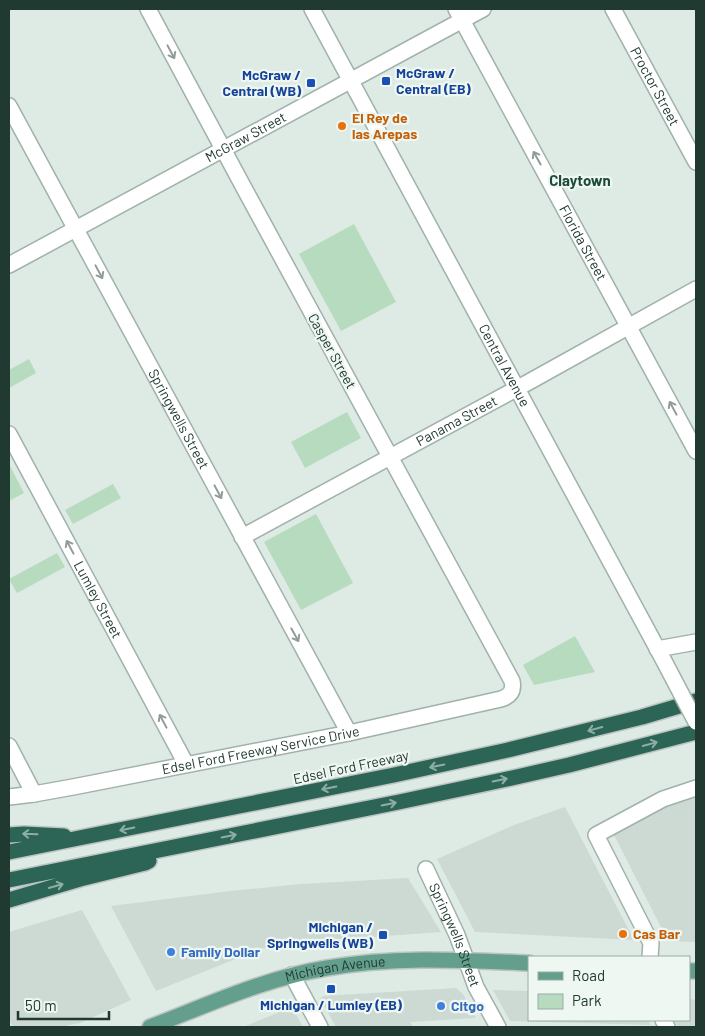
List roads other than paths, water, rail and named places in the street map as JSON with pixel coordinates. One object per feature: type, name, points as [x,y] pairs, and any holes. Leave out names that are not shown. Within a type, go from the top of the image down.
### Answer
[{"type":"highway","name":"Edsel Ford Freeway","points":[[9,852],[508,750],[633,719],[696,701]]},
{"type":"highway","points":[[9,880],[512,778],[696,732]]},
{"type":"highway","points":[[9,835],[86,837]]},
{"type":"highway","points":[[9,900],[144,863],[181,846]]},
{"type":"main road","name":"Michigan Avenue","points":[[150,1027],[244,990],[292,975],[332,967],[393,960],[466,960],[528,963]]},
{"type":"street","name":"Casper Street","points":[[148,9],[512,681],[511,693]]},
{"type":"street","name":"Central Avenue","points":[[312,9],[696,722]]},
{"type":"street","name":"McGraw Street","points":[[9,266],[351,81],[459,14],[483,9]]},
{"type":"street","name":"Proctor Street","points":[[613,9],[696,162]]},
{"type":"street","name":"Florida Street","points":[[459,14],[696,451]]},
{"type":"street","name":"Springwells Street","points":[[9,106],[349,733]]},
{"type":"street","name":"Panama Street","points":[[242,537],[696,289]]},
{"type":"street","name":"Lumley Street","points":[[9,434],[186,764]]},
{"type":"street","points":[[660,655],[696,642]]},
{"type":"street","name":"Edsel Ford Freeway Service Drive","points":[[9,797],[110,780],[349,733],[501,699],[511,693]]},
{"type":"street","points":[[9,746],[34,794]]},
{"type":"street","points":[[650,956],[650,943],[596,835],[663,798],[696,788]]},
{"type":"street","name":"Springwells Street","points":[[426,869],[458,936],[476,987],[498,1027]]},
{"type":"street","points":[[292,975],[320,1027]]},
{"type":"place","name":"McGraw / Central (EB)","points":[[386,81]]},
{"type":"place","name":"McGraw / Central (WB)","points":[[311,83]]},
{"type":"place","name":"El Rey de las Arepas","points":[[342,126]]},
{"type":"place","name":"Cas Bar","points":[[623,934]]},
{"type":"place","name":"Michigan / Springwells (WB)","points":[[383,935]]},
{"type":"place","name":"Family Dollar","points":[[171,952]]},
{"type":"place","name":"Michigan / Lumley (EB)","points":[[331,989]]},
{"type":"place","name":"Citgo","points":[[441,1006]]},
{"type":"district","name":"Claytown","points":[[580,181]]}]
